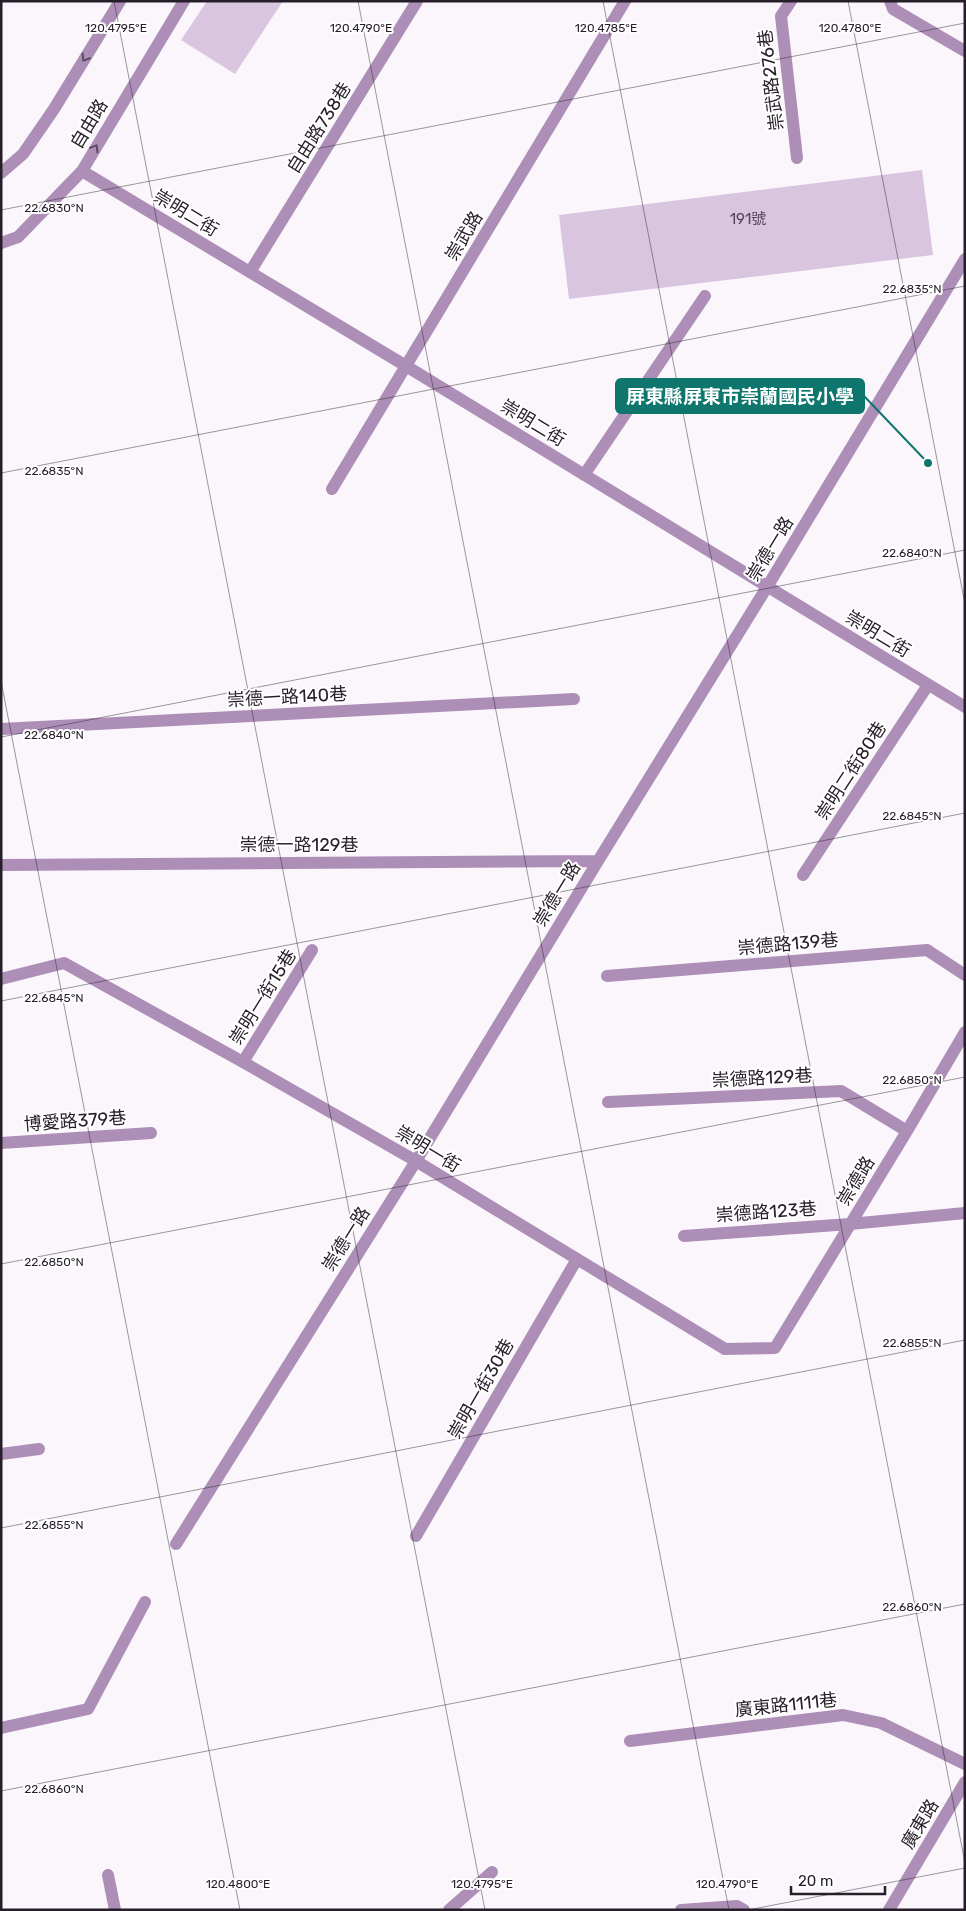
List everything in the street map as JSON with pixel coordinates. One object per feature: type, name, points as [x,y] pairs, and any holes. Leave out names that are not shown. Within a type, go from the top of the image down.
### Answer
[{"type":"street","points":[[1,173],[23,154],[54,109],[120,1]]},
{"type":"street","name":"自由路","points":[[1,243],[18,237],[82,170],[184,1]]},
{"type":"street","name":"自由路738巷","points":[[250,272],[417,1]]},
{"type":"street","name":"崇武路","points":[[332,489],[625,1]]},
{"type":"street","name":"崇武路276巷","points":[[791,1],[781,16],[797,158]]},
{"type":"street","points":[[890,1],[893,9],[965,51]]},
{"type":"street","name":"崇明二街","points":[[82,170],[965,707]]},
{"type":"street","name":"崇德一路","points":[[176,1544],[416,1161],[965,259]]},
{"type":"street","points":[[584,475],[705,296]]},
{"type":"street","name":"崇明二街80巷","points":[[803,875],[928,685]]},
{"type":"street","name":"崇德一路140巷","points":[[1,729],[574,699]]},
{"type":"street","name":"崇德一路129巷","points":[[1,865],[598,861]]},
{"type":"street","name":"崇明一街15巷","points":[[243,1062],[312,950]]},
{"type":"street","name":"崇德路139巷","points":[[607,976],[927,950],[965,975]]},
{"type":"street","name":"崇明一街","points":[[1,979],[64,963],[416,1161],[724,1349],[775,1348]]},
{"type":"street","name":"崇德路","points":[[775,1348],[965,1032]]},
{"type":"street","name":"崇德路129巷","points":[[608,1102],[841,1092],[907,1131]]},
{"type":"street","name":"博愛路379巷","points":[[1,1143],[151,1133]]},
{"type":"street","name":"崇德路123巷","points":[[684,1236],[850,1224],[965,1213]]},
{"type":"street","name":"崇明一街30巷","points":[[416,1536],[577,1259]]},
{"type":"street","points":[[1,1454],[39,1449]]},
{"type":"street","points":[[1,1728],[88,1708],[145,1602]]},
{"type":"street","name":"廣東路1111巷","points":[[630,1741],[843,1715],[882,1724],[965,1764]]},
{"type":"street","name":"廣東路","points":[[889,1910],[965,1782]]},
{"type":"street","points":[[449,1910],[492,1872]]},
{"type":"street","points":[[108,1875],[115,1910]]},
{"type":"street","points":[[681,1910],[738,1906],[744,1910]]},
{"type":"building","points":[[207,1],[283,1],[235,74],[181,40]]},
{"type":"building","points":[[922,170],[933,255],[569,299],[559,215]]},
{"type":"place","name":"屏東縣屏東市崇蘭國民小學","points":[[928,463]]}]
